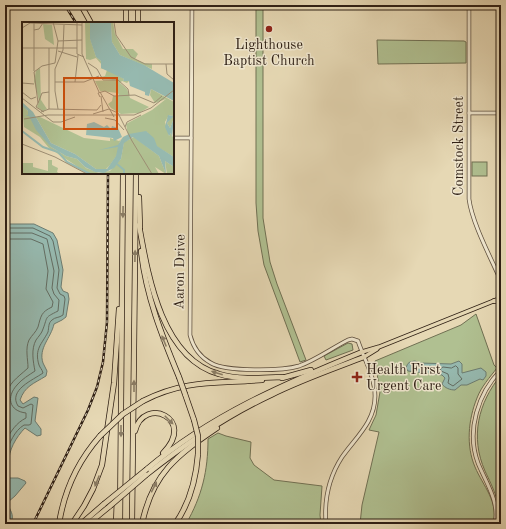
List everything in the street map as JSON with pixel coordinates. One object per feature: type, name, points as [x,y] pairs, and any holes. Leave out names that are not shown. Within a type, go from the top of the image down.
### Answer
[{"type":"highway","points":[[81,5],[90,22]]},
{"type":"highway","points":[[126,5],[126,22]]},
{"type":"highway","points":[[138,5],[138,22]]},
{"type":"highway","points":[[120,524],[123,174]]},
{"type":"highway","points":[[137,174],[139,225],[143,264],[152,309],[179,377],[198,436],[197,470],[192,492],[175,524]]},
{"type":"highway","points":[[132,524],[137,174]]},
{"type":"highway","points":[[139,225],[150,276],[160,307],[176,340],[189,358],[206,369],[224,375],[258,378],[283,378]]},
{"type":"highway","points":[[72,524],[93,489],[100,472],[103,457],[114,383],[122,266]]},
{"type":"highway","points":[[494,301],[501,302]]},
{"type":"highway","points":[[147,468],[190,437],[226,414],[271,390],[328,366],[363,354]]},
{"type":"highway","points":[[88,524],[146,475],[189,442],[243,409],[272,394],[363,354]]},
{"type":"highway","points":[[59,523],[64,499],[73,476],[85,455],[100,436],[118,418],[143,401],[171,389],[198,383],[256,381],[283,378],[328,366]]},
{"type":"highway","points":[[142,524],[151,494],[168,466],[187,449],[243,409]]},
{"type":"highway","points":[[81,524],[147,468],[170,446],[175,436],[174,426],[170,418],[154,413],[147,414],[141,419],[138,422],[135,432],[133,453]]},
{"type":"highway","points":[[116,524],[121,454]]},
{"type":"highway","points":[[92,524],[110,506]]},
{"type":"main road","points":[[363,354],[501,298]]},
{"type":"street","name":"Aaron Drive","points":[[192,5],[189,331],[192,342],[199,354],[206,360],[218,366],[235,368],[274,370],[290,368],[305,363],[352,339],[358,341],[363,354]]},
{"type":"street","name":"Comstock Street","points":[[469,5],[470,204],[480,234],[501,281]]},
{"type":"street","points":[[469,113],[501,113]]},
{"type":"street","points":[[174,138],[191,138]]},
{"type":"street","points":[[326,524],[326,504],[332,477],[343,456],[368,424],[374,406],[373,382],[363,354]]},
{"type":"street","points":[[495,524],[495,504],[478,462],[475,449],[474,431],[476,415],[483,395],[490,383],[501,370]]},
{"type":"green space","points":[[256,5],[263,5],[263,218],[270,262],[306,360],[300,362],[264,265],[258,231],[256,203]]},
{"type":"green space","points":[[377,40],[464,41],[466,42],[466,63],[378,64]]},
{"type":"green space","points":[[472,162],[487,162],[487,176],[472,176]]},
{"type":"green space","points":[[476,314],[494,365],[497,368],[483,386],[477,398],[470,424],[469,442],[475,467],[492,501],[494,508],[493,524],[360,524],[362,505],[379,432],[369,430],[376,415],[380,392],[375,361],[461,325]]},
{"type":"green space","points":[[348,343],[352,344],[353,350],[326,360],[324,356]]},
{"type":"green space","points":[[501,375],[501,524],[498,524],[498,503],[480,458],[477,433],[482,409],[493,386]]},
{"type":"green space","points":[[218,433],[251,442],[250,458],[254,465],[274,480],[322,486],[320,515],[321,524],[186,524],[192,514],[203,483],[207,462],[208,439]]},
{"type":"water","points":[[5,224],[34,224],[53,233],[57,240],[63,270],[61,287],[63,291],[68,293],[69,299],[66,317],[54,324],[43,348],[42,358],[47,371],[46,376],[27,388],[20,400],[23,404],[34,397],[38,398],[35,421],[41,429],[41,435],[37,436],[25,428],[13,444],[9,463],[5,467]]},
{"type":"water","points":[[415,361],[420,363],[451,364],[459,361],[462,364],[462,373],[481,368],[486,372],[486,376],[483,380],[480,379],[467,385],[461,385],[455,390],[451,390],[442,384],[445,378],[442,375],[408,371],[406,368],[408,363]]},
{"type":"water","points":[[5,478],[18,478],[26,483],[8,502],[12,514],[11,524],[5,524]]},
{"type":"railway","points":[[65,5],[75,22]]},
{"type":"railway","points":[[33,524],[88,410],[97,387],[103,362],[107,322],[108,174]]},
{"type":"place","name":"Lighthouse Baptist Church","points":[[269,29]]},
{"type":"place","name":"Health First Urgent Care","points":[[357,377]]}]
